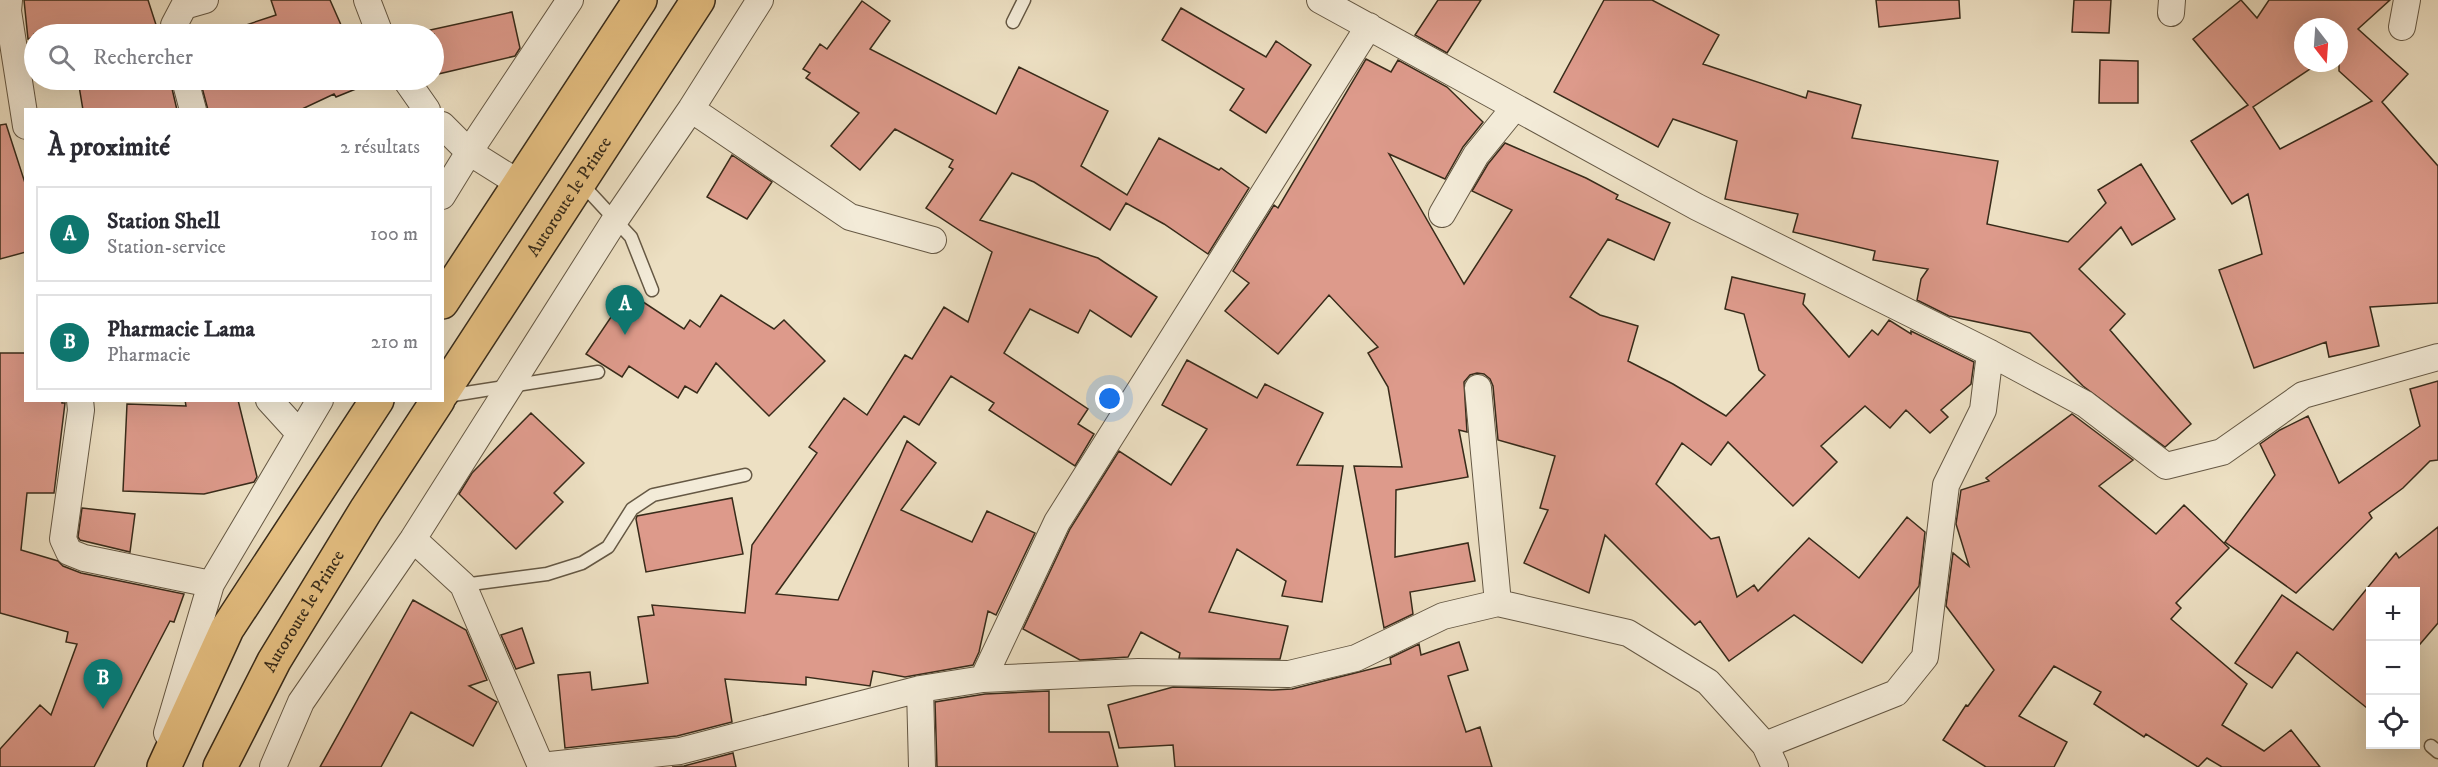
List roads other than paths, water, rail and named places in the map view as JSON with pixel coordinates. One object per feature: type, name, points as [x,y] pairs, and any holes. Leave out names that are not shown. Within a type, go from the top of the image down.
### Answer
[{"type":"main road","points":[[444,299],[640,0]]},
{"type":"main road","name":"Autoroute le Prince","points":[[444,392],[698,0]]},
{"type":"main road","points":[[164,767],[227,629],[376,402]]},
{"type":"main road","name":"Autoroute le Prince","points":[[220,767],[274,661],[366,510],[437,402]]},
{"type":"street","points":[[9,0],[8,11],[24,113]]},
{"type":"street","points":[[175,24],[184,6],[204,0]]},
{"type":"street","points":[[367,0],[376,24]]},
{"type":"street","points":[[444,193],[570,0]]},
{"type":"street","points":[[273,767],[301,702],[413,539],[615,220],[691,109],[760,0]]},
{"type":"street","points":[[1320,0],[1697,207],[1990,353],[2085,404],[2166,466],[2222,452],[2303,395],[2438,357]]},
{"type":"street","points":[[2402,27],[2407,0]]},
{"type":"street","points":[[983,679],[1057,522],[1369,26]]},
{"type":"street","points":[[188,90],[192,108]]},
{"type":"street","points":[[413,90],[426,108]]},
{"type":"street","points":[[1442,214],[1476,155],[1515,107]]},
{"type":"street","points":[[691,109],[850,217],[933,240]]},
{"type":"street","points":[[444,127],[469,152],[520,184]]},
{"type":"street","points":[[413,539],[463,585],[540,766],[680,752],[920,689],[983,679],[1138,672],[1289,674],[1356,658],[1443,616],[1498,603],[1628,633],[1708,681],[1770,756],[1896,693],[1925,657],[1946,485],[1983,410],[1990,353]]},
{"type":"street","points":[[1478,388],[1498,603]]},
{"type":"street","points":[[80,402],[63,539],[69,552],[84,558],[211,584]]},
{"type":"street","points":[[271,402],[300,434]]},
{"type":"street","points":[[157,767],[211,584],[319,402]]},
{"type":"street","points":[[920,689],[922,767]]},
{"type":"lane","points":[[1013,22],[1024,0]]},
{"type":"lane","points":[[580,182],[631,237],[652,290]]},
{"type":"lane","points":[[444,395],[598,372]]},
{"type":"lane","points":[[463,585],[547,574],[582,563],[608,547],[632,508],[653,495],[745,475]]},
{"type":"place","name":"Station Shell","points":[[625,335]]},
{"type":"place","name":"Pharmacie Lama","points":[[103,709]]}]
